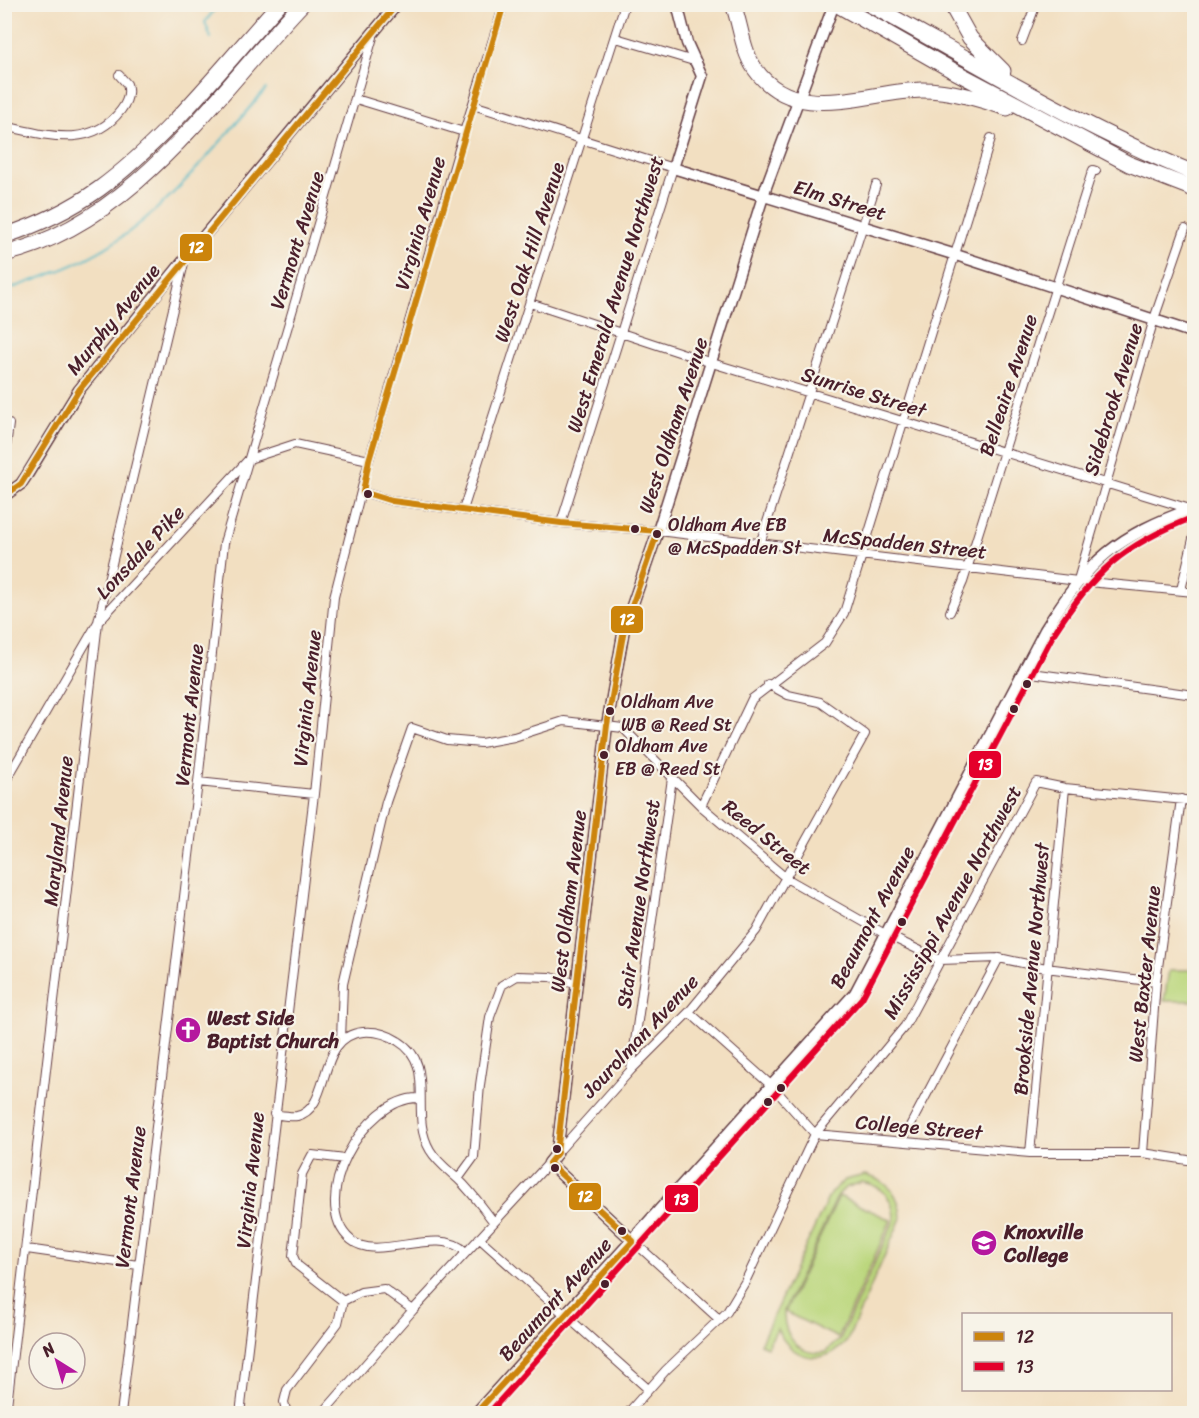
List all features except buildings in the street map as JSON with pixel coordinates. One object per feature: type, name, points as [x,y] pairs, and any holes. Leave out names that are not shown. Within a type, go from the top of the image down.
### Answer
[{"type":"highway","points":[[4,236],[53,216],[98,189],[133,160],[279,4]]},
{"type":"highway","points":[[4,254],[49,238],[93,214],[126,190],[165,157],[302,4]]},
{"type":"highway","points":[[733,4],[746,52],[756,69],[767,82],[797,99],[827,103],[888,93],[924,90],[985,100],[1058,126]]},
{"type":"highway","points":[[835,4],[1058,126],[1153,174],[1194,199]]},
{"type":"highway","points":[[868,4],[1036,98],[1131,147],[1194,173]]},
{"type":"highway","points":[[951,4],[970,38],[990,61],[1036,98]]},
{"type":"highway","points":[[1153,174],[1194,189]]},
{"type":"street","name":"Murphy Avenue","points":[[4,496],[21,484],[79,390],[184,259],[373,37],[397,4]]},
{"type":"street","name":"Virginia Avenue","points":[[240,1413],[274,1113],[314,794],[334,597],[363,492],[369,460],[464,132],[504,4]]},
{"type":"street","name":"West Oak Hill Avenue","points":[[463,510],[625,4]]},
{"type":"street","points":[[677,4],[687,43],[697,62]]},
{"type":"street","name":"West Oldham Avenue","points":[[557,1154],[607,725],[624,629],[712,363],[763,195],[797,99],[835,4]]},
{"type":"street","points":[[1022,41],[1036,4]]},
{"type":"street","name":"Vermont Avenue","points":[[121,1413],[198,782],[224,543],[373,37]]},
{"type":"street","points":[[616,38],[697,62]]},
{"type":"street","name":"West Emerald Avenue Northwest","points":[[561,523],[623,333],[702,76],[697,62]]},
{"type":"street","points":[[4,126],[70,139],[87,134],[111,121],[124,106],[128,95]]},
{"type":"street","points":[[356,99],[464,132]]},
{"type":"street","name":"Elm Street","points":[[473,105],[956,255],[1194,333]]},
{"type":"street","points":[[701,806],[752,699],[768,684],[825,643],[844,613],[906,422],[991,138]]},
{"type":"street","name":"Belleaire Avenue","points":[[950,612],[963,582],[966,566],[1057,288],[1091,175],[1093,170],[1096,171]]},
{"type":"street","points":[[760,544],[876,185]]},
{"type":"street","name":"Sidebrook Avenue","points":[[1078,581],[1154,319],[1185,229]]},
{"type":"street","name":"Maryland Avenue","points":[[6,1413],[27,1249],[98,622],[184,259]]},
{"type":"street","name":"Sunrise Street","points":[[530,303],[712,363],[1105,485],[1192,509]]},
{"type":"street","points":[[4,462],[9,424]]},
{"type":"street","name":"Lonsdale Pike","points":[[4,784],[98,622],[249,459],[295,444],[369,460]]},
{"type":"street","name":"McSpadden Street","points":[[363,492],[392,501],[561,523],[658,531],[1078,581],[1194,592]]},
{"type":"street","name":"Beaumont Avenue","points":[[476,1413],[773,1087],[855,993],[1045,630],[1078,581],[1116,545],[1134,532],[1192,509]]},
{"type":"street","points":[[1181,590],[1194,535]]},
{"type":"street","points":[[1024,672],[1194,695]]},
{"type":"street","name":"Jourolman Avenue","points":[[322,1413],[494,1221],[689,1011],[756,931],[865,734],[820,702],[788,695],[768,684]]},
{"type":"street","name":"Reed Street","points":[[341,1040],[343,984],[386,802],[412,728],[447,740],[481,743],[514,737],[564,721],[623,728],[701,806],[786,878],[885,934],[940,960],[999,958],[1046,968],[1156,982]]},
{"type":"street","name":"Stair Avenue Northwest","points":[[632,1070],[672,778]]},
{"type":"street","points":[[198,782],[314,794]]},
{"type":"street","name":"Mississippi Avenue Northwest","points":[[627,1413],[683,1353],[720,1320],[745,1282],[815,1134],[905,1026],[1036,782],[1065,788]]},
{"type":"street","points":[[1065,788],[1194,801]]},
{"type":"street","name":"Brookside Avenue Northwest","points":[[1030,1153],[1065,788]]},
{"type":"street","name":"West Baxter Avenue","points":[[1143,1153],[1156,982],[1181,799]]},
{"type":"street","points":[[902,1141],[999,958]]},
{"type":"street","points":[[458,1179],[474,1157],[480,1085],[490,1017],[502,985],[517,976],[550,977],[576,982]]},
{"type":"street","points":[[689,1011],[773,1087],[815,1134]]},
{"type":"street","points":[[274,1113],[295,1116],[302,1114],[315,1102],[334,1050],[341,1040],[359,1033],[372,1032],[401,1043],[418,1060],[421,1070],[419,1098],[424,1137],[438,1161],[458,1179],[494,1221]]},
{"type":"street","points":[[419,1098],[401,1100],[380,1112],[354,1141],[345,1159],[335,1206],[341,1226],[351,1241],[367,1246],[400,1246],[438,1241],[452,1242],[466,1252]]},
{"type":"street","name":"College Street","points":[[815,1134],[1030,1153],[1143,1153],[1194,1161]]},
{"type":"street","points":[[343,1301],[297,1265],[293,1256],[302,1174],[306,1162],[312,1155],[345,1159]]},
{"type":"street","points":[[549,1162],[720,1320]]},
{"type":"street","points":[[479,1238],[648,1389]]},
{"type":"street","points":[[27,1249],[138,1265]]},
{"type":"street","points":[[343,1301],[361,1292],[384,1289],[413,1310]]},
{"type":"street","points":[[287,1413],[284,1402],[287,1390],[332,1333],[342,1315],[343,1301]]},
{"type":"green space","points":[[1169,970],[1194,970],[1194,1001],[1164,1001]]},
{"type":"green space","points":[[865,1175],[886,1185],[895,1195],[901,1218],[847,1341],[838,1349],[818,1357],[799,1353],[791,1348],[777,1329],[767,1347],[760,1344],[831,1192],[845,1180]],"holes":[[[862,1182],[886,1195],[892,1206],[894,1220],[840,1339],[825,1352],[807,1351],[800,1348],[789,1336],[784,1311],[838,1195],[845,1188]]]},
{"type":"green space","points":[[839,1196],[891,1220],[838,1338],[785,1312]]},
{"type":"waterway","points":[[211,38],[205,22],[219,4]]},
{"type":"waterway","points":[[4,291],[85,259],[132,229],[174,193],[266,89]]},
{"type":"transit line","name":"12","points":[[4,496],[21,484],[79,390],[397,4]]},
{"type":"transit line","name":"12","points":[[475,1414],[633,1241],[549,1163],[557,1153],[607,725],[624,629],[658,531],[561,523],[392,501],[363,492],[369,460],[504,4]]},
{"type":"transit line","name":"13","points":[[488,1414],[862,998],[1053,635],[1082,594],[1112,562],[1129,550],[1169,527],[1194,517]]},
{"type":"place","name":"Oldham Ave EB @ McSpadden St","points":[[657,534]]},
{"type":"place","name":"Oldham Ave WB @ Reed St","points":[[610,711]]},
{"type":"place","name":"Oldham Ave EB @ Reed St","points":[[604,755]]},
{"type":"place","name":"West Side Baptist Church","points":[[188,1030]]},
{"type":"place","name":"Knoxville College","points":[[984,1243]]}]
